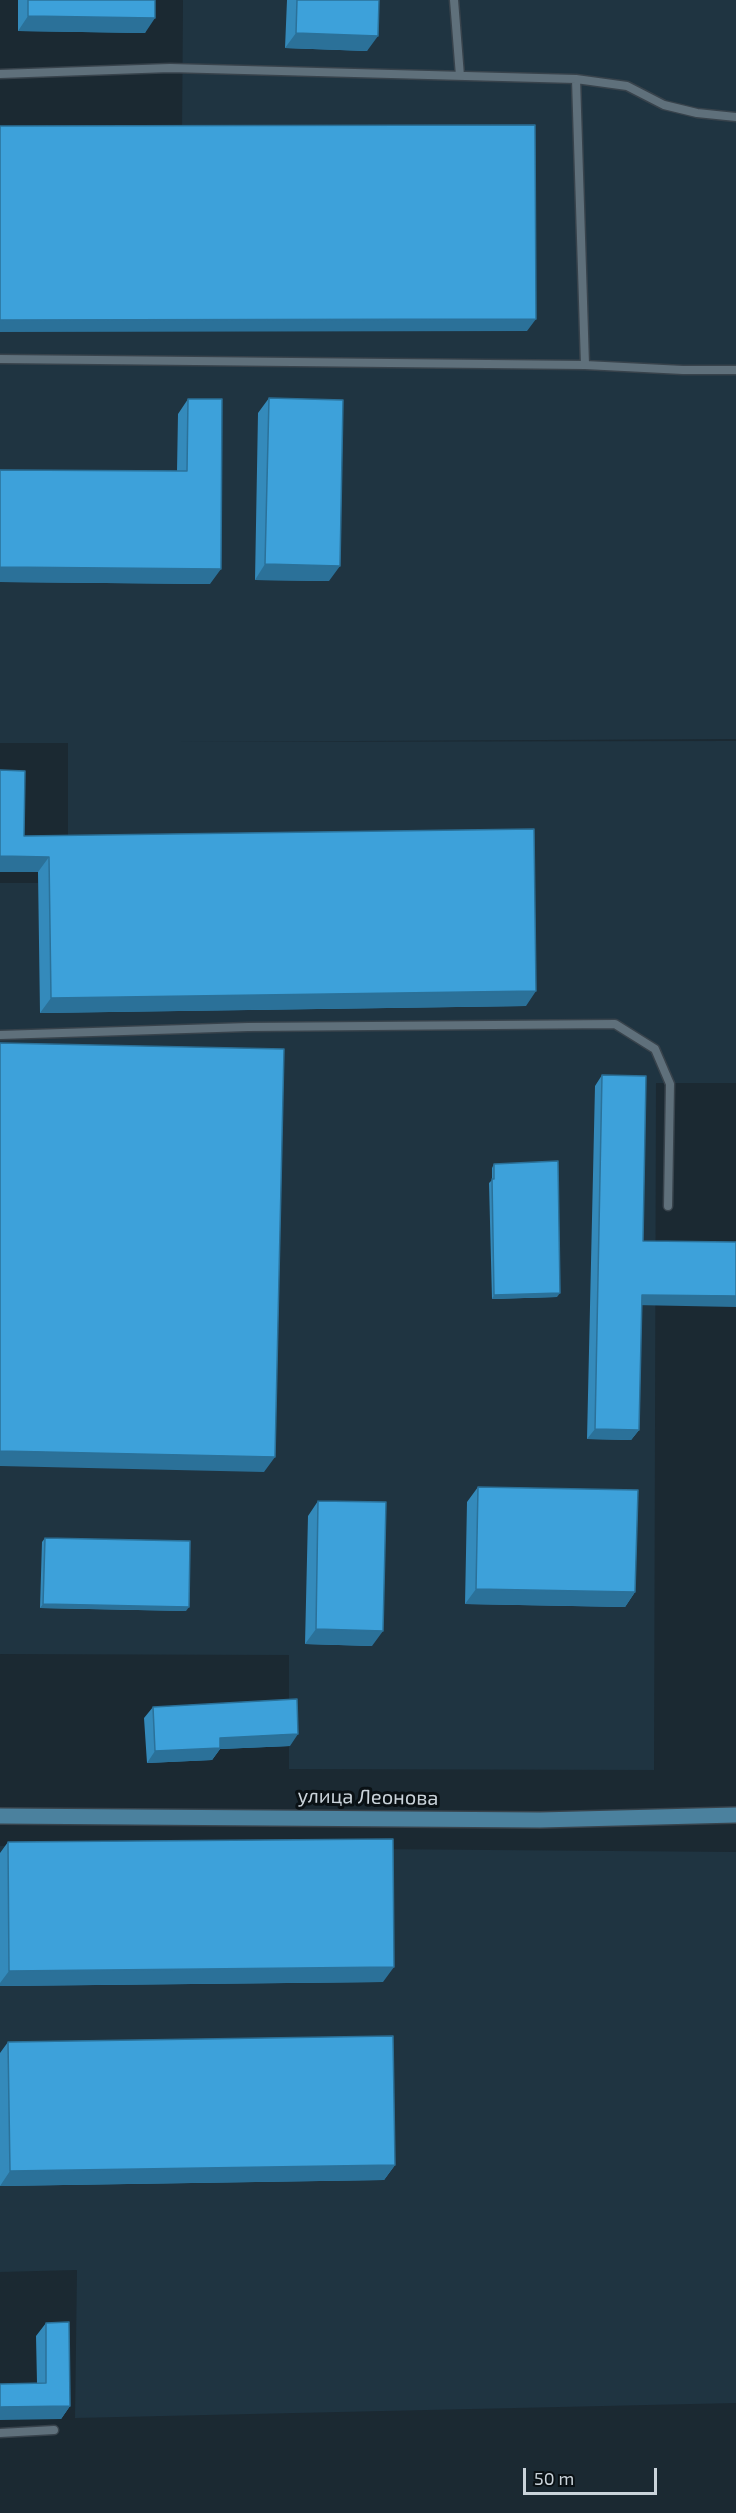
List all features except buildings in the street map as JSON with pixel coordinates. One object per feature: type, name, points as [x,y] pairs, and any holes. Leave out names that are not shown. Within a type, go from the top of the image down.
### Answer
[{"type":"street","name":"улица Леонова","points":[[0,1816],[540,1820],[736,1815]]},
{"type":"lane","points":[[454,0],[460,76]]},
{"type":"lane","points":[[0,74],[171,68],[576,79],[627,86],[664,105],[697,113],[736,117]]},
{"type":"lane","points":[[576,79],[585,365]]},
{"type":"lane","points":[[0,359],[585,365],[736,370]]},
{"type":"lane","points":[[0,1035],[248,1027],[615,1024],[655,1049],[670,1084],[668,1206]]},
{"type":"lane","points":[[0,2433],[54,2430]]},
{"type":"shaded area","points":[[183,0],[736,0],[736,739],[170,742],[736,741],[736,1083],[656,1083],[654,1770],[289,1769],[289,1655],[0,1654],[0,883],[38,883],[38,851],[68,851],[68,743],[0,743],[0,136],[182,136]]},
{"type":"shaded area","points":[[0,1846],[736,1852],[736,2403],[75,2418],[77,2270],[0,2272]]}]
